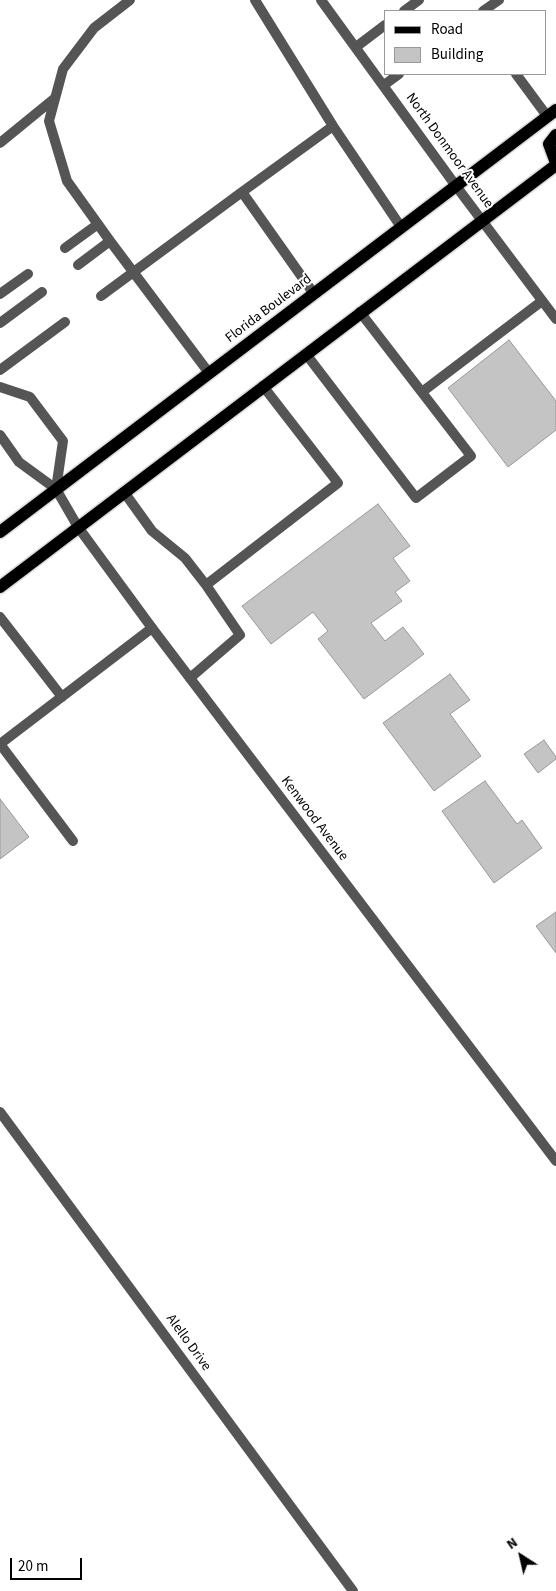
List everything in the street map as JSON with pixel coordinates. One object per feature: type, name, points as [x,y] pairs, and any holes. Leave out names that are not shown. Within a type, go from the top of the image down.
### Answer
[{"type":"main road","name":"Florida Boulevard","points":[[0,532],[552,113]]},
{"type":"main road","points":[[0,586],[556,164],[549,144],[556,135]]},
{"type":"street","points":[[130,0],[94,28],[63,69],[49,121],[67,181],[132,272],[209,373]]},
{"type":"street","points":[[255,0],[333,126],[402,227]]},
{"type":"street","name":"North Donmoor Avenue","points":[[321,0],[556,320]]},
{"type":"street","points":[[405,10],[419,0]]},
{"type":"street","points":[[484,10],[498,0]]},
{"type":"street","points":[[356,47],[384,26]]},
{"type":"street","points":[[384,85],[398,75]]},
{"type":"street","points":[[517,75],[552,113]]},
{"type":"street","points":[[0,143],[56,97]]},
{"type":"street","points":[[101,296],[333,126]]},
{"type":"street","points":[[242,192],[314,294]]},
{"type":"street","points":[[65,248],[98,224]]},
{"type":"street","points":[[78,265],[110,242]]},
{"type":"street","points":[[0,294],[28,274]]},
{"type":"street","points":[[0,323],[42,292]]},
{"type":"street","points":[[422,392],[542,301]]},
{"type":"street","points":[[306,354],[416,498],[472,456],[360,312]]},
{"type":"street","points":[[0,370],[65,322]]},
{"type":"street","points":[[206,585],[338,483],[263,386]]},
{"type":"street","points":[[0,388],[30,397],[63,441],[56,489],[19,462],[0,435]]},
{"type":"street","name":"Kenwood Avenue","points":[[56,489],[78,527],[152,628],[556,1161]]},
{"type":"street","points":[[124,492],[152,531],[185,558],[240,635],[190,678]]},
{"type":"street","points":[[0,618],[62,697]]},
{"type":"street","points":[[73,841],[0,744],[152,628]]},
{"type":"street","name":"Alello Drive","points":[[0,1112],[353,1591]]},
{"type":"building","points":[[509,340],[556,401],[556,430],[508,467],[448,388]]},
{"type":"building","points":[[378,504],[410,546],[393,558],[410,581],[395,592],[402,601],[371,623],[385,641],[403,627],[424,654],[364,699],[318,639],[328,631],[313,612],[271,644],[242,606]]},
{"type":"building","points":[[450,674],[470,700],[450,714],[481,756],[434,791],[383,723]]},
{"type":"building","points":[[544,740],[556,759],[538,773],[524,754]]},
{"type":"building","points":[[485,781],[517,824],[522,820],[542,848],[494,883],[442,811]]},
{"type":"building","points":[[0,799],[29,837],[0,859]]},
{"type":"building","points":[[556,912],[556,953],[536,926]]}]
